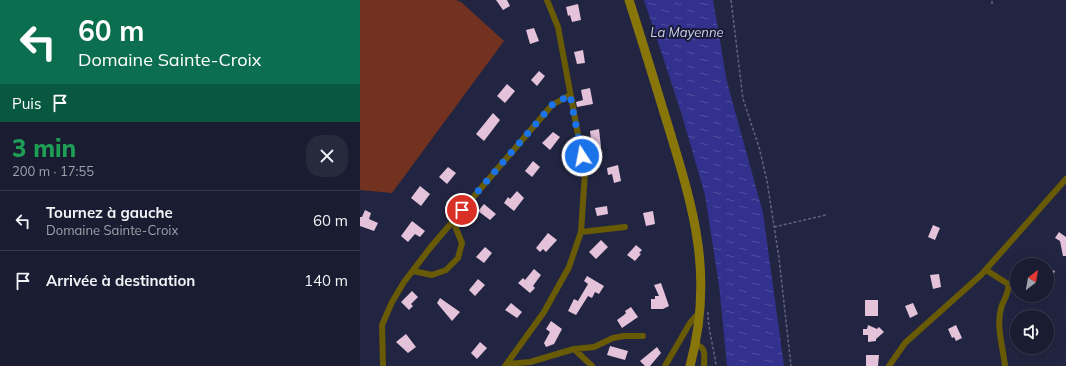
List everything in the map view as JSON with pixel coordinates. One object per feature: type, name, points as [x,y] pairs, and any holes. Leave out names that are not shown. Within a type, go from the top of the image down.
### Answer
[{"type":"main road","points":[[630,0],[681,168],[696,224],[701,262],[700,315],[696,345],[690,366]]},
{"type":"street","points":[[506,365],[544,312],[569,267],[581,232],[585,172],[558,27],[547,0]]},
{"type":"street","points":[[384,366],[382,325],[392,302],[413,271],[453,221],[552,105],[570,95]]},
{"type":"street","points":[[889,366],[905,343],[986,270],[1066,179]]},
{"type":"street","points":[[413,271],[432,275],[446,270],[458,258],[462,243],[458,230],[453,221]]},
{"type":"street","points":[[581,232],[625,227]]},
{"type":"street","points":[[986,270],[1008,284],[1009,288],[1001,308],[999,326],[1004,366]]},
{"type":"street","points":[[665,366],[690,323],[695,317],[700,315]]},
{"type":"street","points":[[506,365],[530,362],[574,348],[594,347],[613,338],[624,336],[643,336]]},
{"type":"street","points":[[696,345],[702,347],[704,350],[704,366]]},
{"type":"street","points":[[574,348],[592,366]]},
{"type":"path","points":[[731,0],[743,99],[760,154],[774,227],[790,347],[791,366]]},
{"type":"path","points":[[774,227],[826,215]]},
{"type":"shaded area","points":[[360,0],[456,0],[461,2],[504,41],[392,193],[360,190]]},
{"type":"water","name":"La Mayenne","points":[[644,0],[713,0],[727,82],[763,213],[784,366],[727,366],[719,285],[705,195],[681,112]]},
{"type":"building","points":[[496,0],[507,0],[510,6],[503,10]]},
{"type":"building","points":[[578,4],[581,20],[572,22],[570,15],[568,16],[566,7]]},
{"type":"building","points":[[534,28],[539,41],[530,44],[526,30]]},
{"type":"building","points":[[583,50],[585,63],[577,64],[574,52]]},
{"type":"building","points":[[539,71],[545,76],[537,86],[531,80]]},
{"type":"building","points":[[507,84],[515,91],[505,103],[497,96]]},
{"type":"building","points":[[590,88],[593,104],[577,107],[576,102],[583,100],[581,90]]},
{"type":"building","points":[[493,113],[500,120],[484,141],[476,134]]},
{"type":"building","points":[[599,129],[601,147],[592,149],[590,131]]},
{"type":"building","points":[[553,132],[560,137],[550,150],[542,143]]},
{"type":"building","points":[[533,161],[540,167],[532,177],[525,171]]},
{"type":"building","points":[[618,165],[621,181],[614,183],[612,174],[608,175],[607,168]]},
{"type":"building","points":[[448,167],[456,173],[447,184],[439,177]]},
{"type":"building","points":[[420,186],[430,194],[421,206],[411,198]]},
{"type":"building","points":[[517,191],[524,198],[514,211],[504,203],[508,197],[510,199]]},
{"type":"building","points":[[484,204],[496,214],[490,220],[478,211]]},
{"type":"building","points":[[607,206],[608,214],[597,216],[595,208]]},
{"type":"building","points":[[365,210],[371,213],[369,219],[378,223],[374,231],[360,226],[360,217],[362,217]]},
{"type":"building","points":[[653,211],[655,224],[646,226],[643,213]]},
{"type":"building","points":[[412,221],[425,231],[420,237],[415,234],[408,242],[401,236]]},
{"type":"building","points":[[933,225],[940,228],[935,240],[928,237]]},
{"type":"building","points":[[1059,232],[1066,237],[1066,256],[1063,256],[1060,241],[1055,238]]},
{"type":"building","points":[[548,233],[557,240],[546,252],[543,249],[540,252],[536,248]]},
{"type":"building","points":[[601,240],[608,247],[596,259],[589,252]]},
{"type":"building","points":[[636,245],[642,250],[639,253],[641,254],[635,261],[627,255]]},
{"type":"building","points":[[485,247],[492,253],[484,263],[476,257]]},
{"type":"building","points":[[534,269],[541,275],[533,286],[535,288],[530,293],[518,283],[523,278],[525,280]]},
{"type":"building","points":[[939,274],[941,287],[933,289],[930,275]]},
{"type":"building","points":[[587,276],[604,286],[599,294],[595,292],[592,298],[588,296],[576,315],[568,311],[574,299],[578,301],[588,284],[584,281]]},
{"type":"building","points":[[478,279],[485,285],[475,296],[469,290]]},
{"type":"building","points":[[661,283],[669,306],[663,309],[651,309],[651,299],[655,299],[655,296],[659,296],[654,285]]},
{"type":"building","points":[[412,291],[418,297],[411,304],[413,306],[409,310],[401,302]]},
{"type":"building","points":[[440,298],[460,312],[452,321],[437,303]]},
{"type":"building","points":[[865,300],[878,300],[878,316],[865,316]]},
{"type":"building","points":[[511,303],[522,312],[517,318],[505,310]]},
{"type":"building","points":[[913,303],[918,314],[910,318],[905,306]]},
{"type":"building","points":[[631,307],[638,317],[622,328],[617,320]]},
{"type":"building","points":[[551,321],[562,329],[554,344],[546,347],[544,343],[550,332],[546,329]]},
{"type":"building","points":[[868,325],[877,329],[879,327],[884,332],[876,339],[876,341],[868,342],[868,335],[863,335],[863,329],[867,329]]},
{"type":"building","points":[[956,325],[962,338],[956,341],[954,337],[952,338],[948,329]]},
{"type":"building","points":[[406,334],[416,347],[408,353],[396,342]]},
{"type":"building","points":[[480,342],[487,348],[477,359],[471,353]]},
{"type":"building","points":[[610,346],[628,351],[625,360],[607,355]]},
{"type":"building","points":[[657,347],[661,353],[650,366],[645,366],[640,361]]},
{"type":"building","points":[[866,355],[879,355],[878,366],[866,366]]},
{"type":"route","points":[[462,210],[552,105],[570,95],[582,156]]}]
